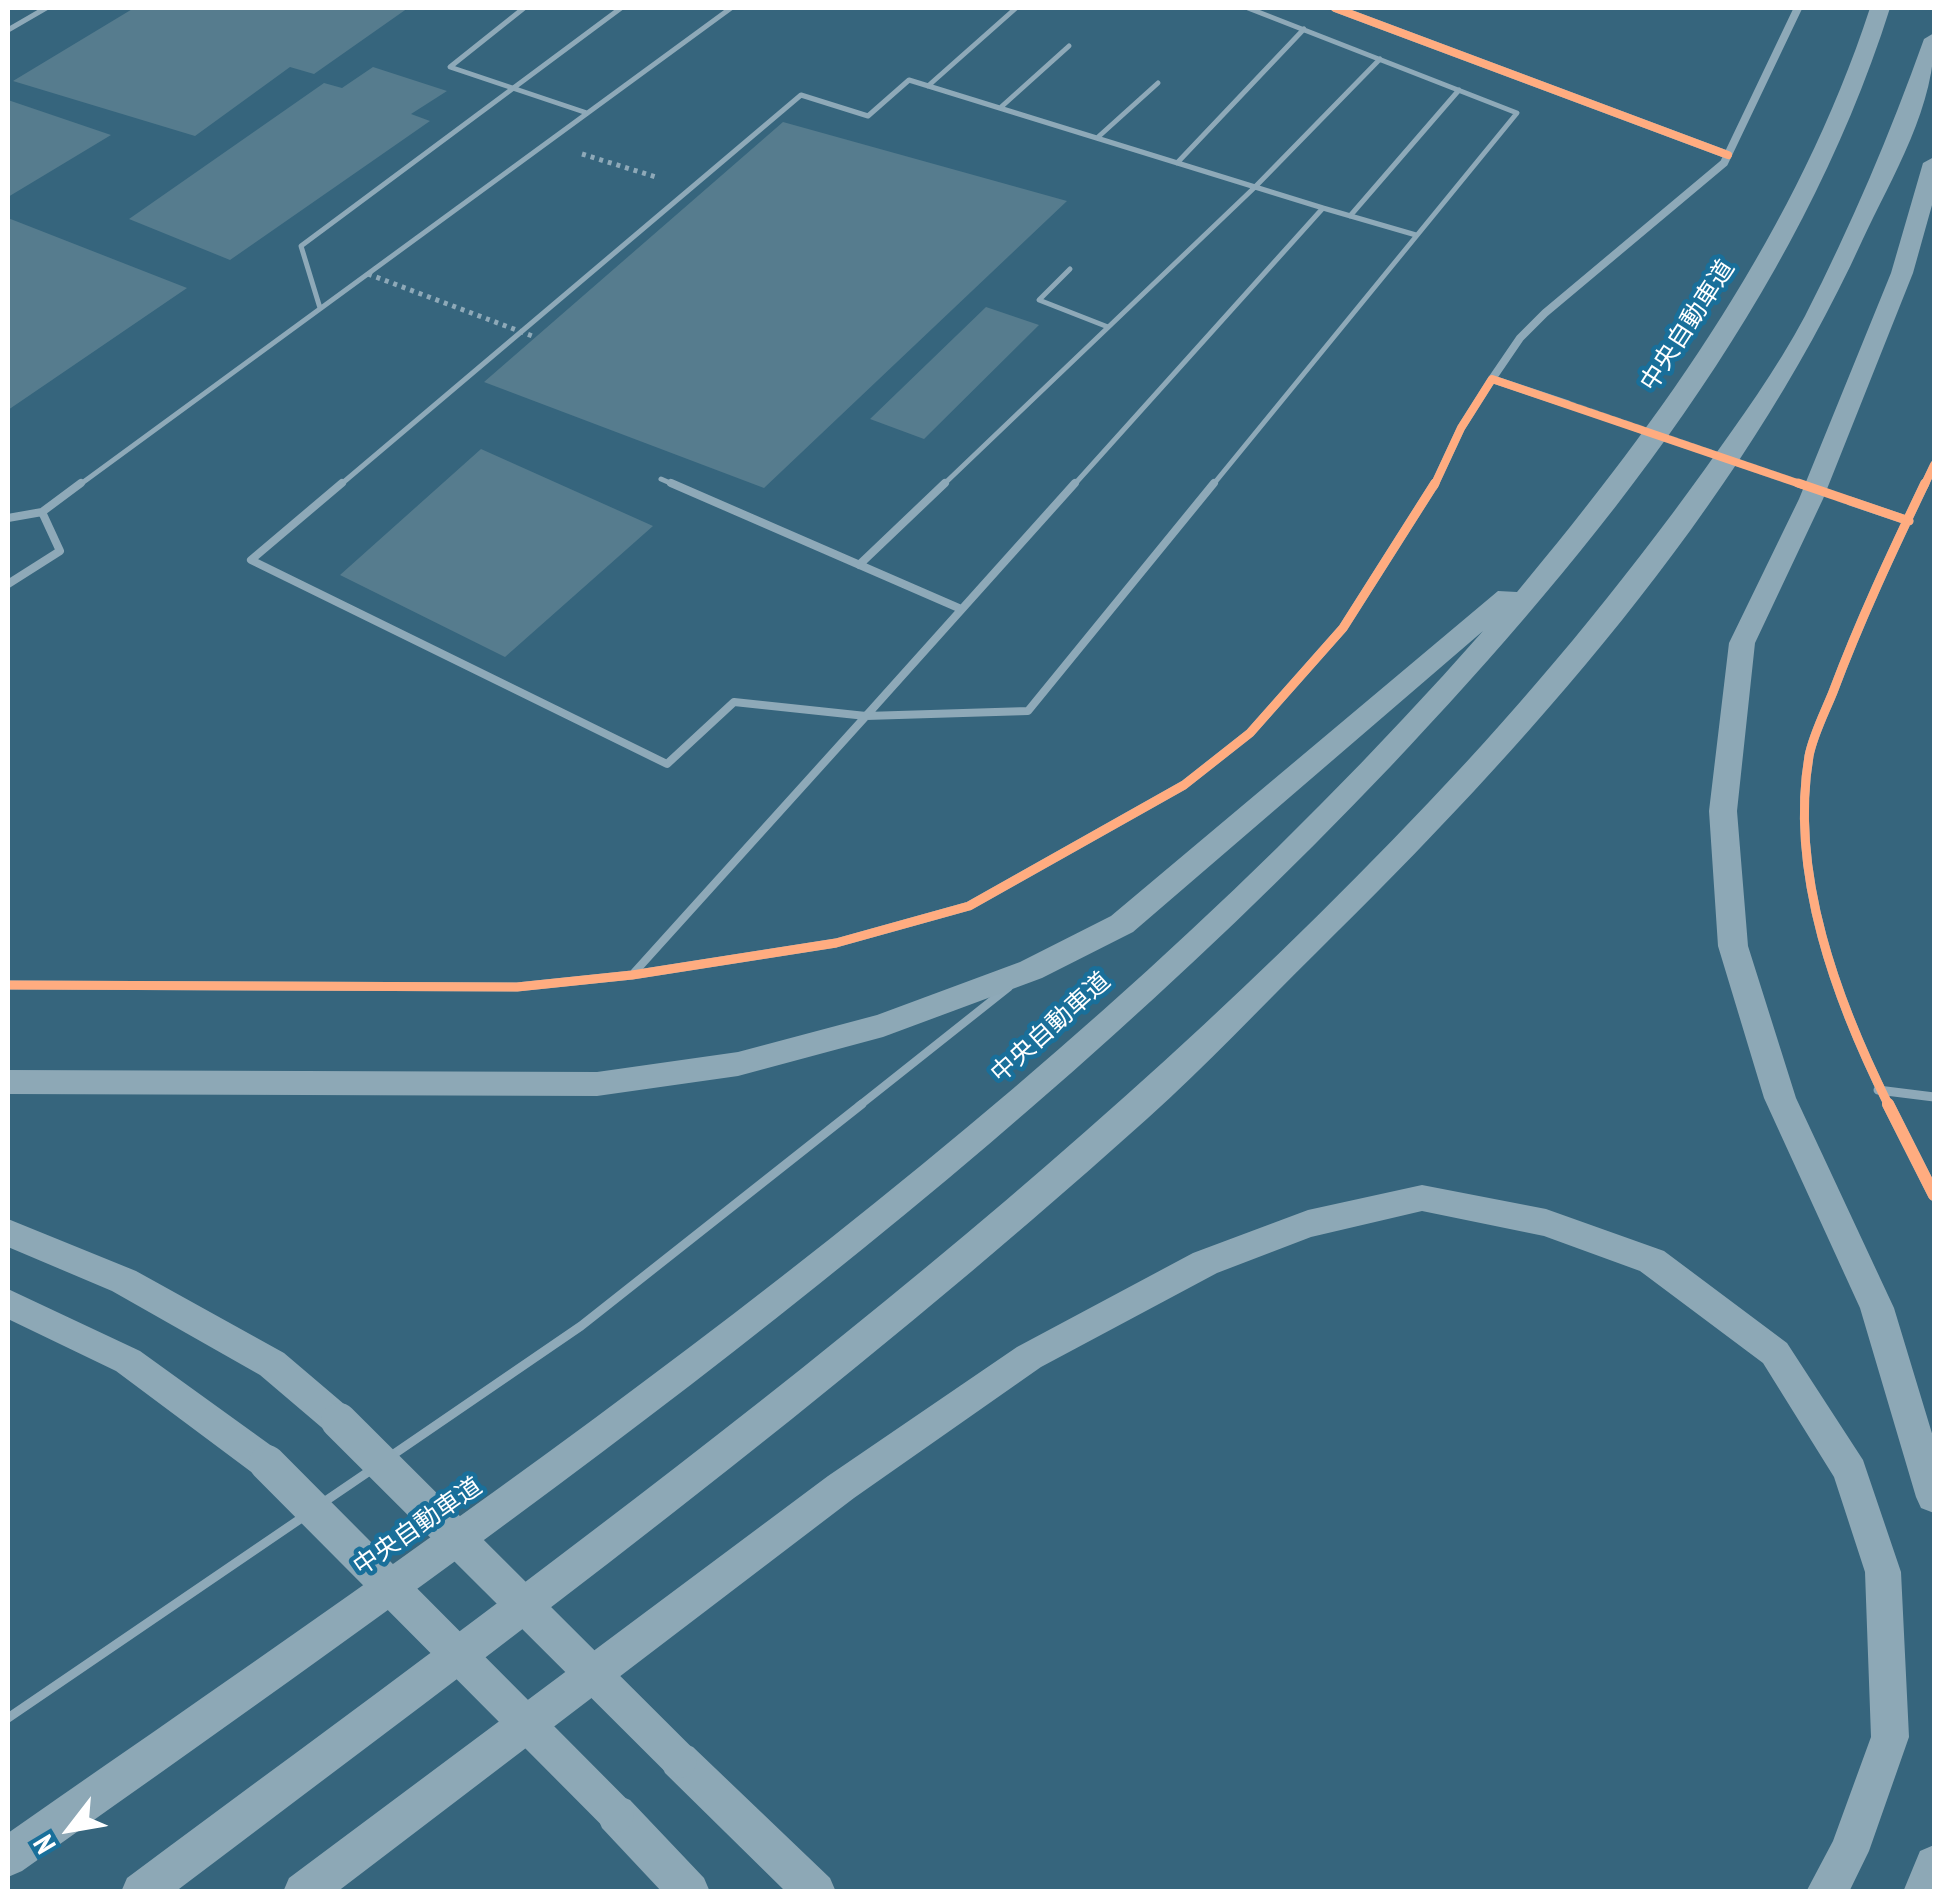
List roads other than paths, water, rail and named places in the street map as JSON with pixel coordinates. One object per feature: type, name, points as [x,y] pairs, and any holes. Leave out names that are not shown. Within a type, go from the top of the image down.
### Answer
[{"type":"highway","name":"中央自動車道","points":[[8,1857],[562,1466],[855,1240],[1068,1060],[1305,840],[1455,681],[1579,536],[1668,417],[1748,297],[1839,121],[1880,8]]},
{"type":"highway","points":[[140,1892],[624,1532],[896,1316],[1141,1106],[1376,877],[1528,716],[1650,564],[1735,444],[1814,321],[1900,136],[1934,39]]},
{"type":"highway","points":[[1934,163],[1902,273],[1810,498],[1742,643],[1722,811],[1732,946],[1780,1098],[1877,1308],[1934,1498]]},
{"type":"highway","points":[[8,1082],[597,1084],[738,1064],[883,1025],[1031,970],[1122,924],[1579,536]]},
{"type":"highway","points":[[307,1892],[841,1486],[1030,1357],[1205,1263],[1308,1224],[1422,1198],[1546,1223],[1652,1261],[1775,1354],[1850,1471],[1884,1572],[1890,1738],[1849,1851],[1826,1892]]},
{"type":"highway","points":[[8,1233],[124,1281],[256,1355],[339,1421],[816,1892]]},
{"type":"highway","points":[[8,1303],[128,1361],[266,1463],[690,1892]]},
{"type":"highway","points":[[1923,1892],[1934,1866]]},
{"type":"street","points":[[1336,8],[1728,155]]},
{"type":"street","points":[[8,985],[517,987],[632,976],[836,942],[969,906],[1184,785],[1250,733],[1343,628],[1424,506],[1461,428],[1520,338],[1728,155],[1798,8]]},
{"type":"street","points":[[1492,379],[1567,404]]},
{"type":"street","points":[[1934,466],[1860,619],[1809,754],[1804,849],[1824,940],[1878,1090],[1934,1195]]},
{"type":"street","points":[[1850,500],[1909,520]]},
{"type":"street","points":[[1878,1090],[1934,1098]]},
{"type":"lane","points":[[8,30],[46,8]]},
{"type":"lane","points":[[524,8],[450,66],[587,114]]},
{"type":"lane","points":[[320,308],[301,246],[621,8]]},
{"type":"lane","points":[[8,518],[42,512],[731,8]]},
{"type":"lane","points":[[928,86],[1016,8]]},
{"type":"lane","points":[[1248,8],[1517,113],[1028,711],[866,716],[734,702],[667,764],[251,560],[801,95],[868,116],[909,80],[1416,235]]},
{"type":"lane","points":[[1177,163],[1304,29]]},
{"type":"lane","points":[[1000,108],[1069,46]]},
{"type":"lane","points":[[858,565],[1255,187],[1380,59]]},
{"type":"lane","points":[[1097,138],[1158,83]]},
{"type":"lane","points":[[1350,216],[1459,90]]},
{"type":"lane","points":[[632,976],[1323,208]]},
{"type":"lane","points":[[1070,269],[1039,300],[1108,326]]},
{"type":"lane","points":[[661,479],[962,609]]},
{"type":"lane","points":[[8,584],[60,552],[42,512]]},
{"type":"lane","points":[[8,1718],[580,1326],[1031,970]]},
{"type":"tunnel","points":[[1567,404],[1806,486]]},
{"type":"tunnel","points":[[1798,483],[1850,501]]}]
